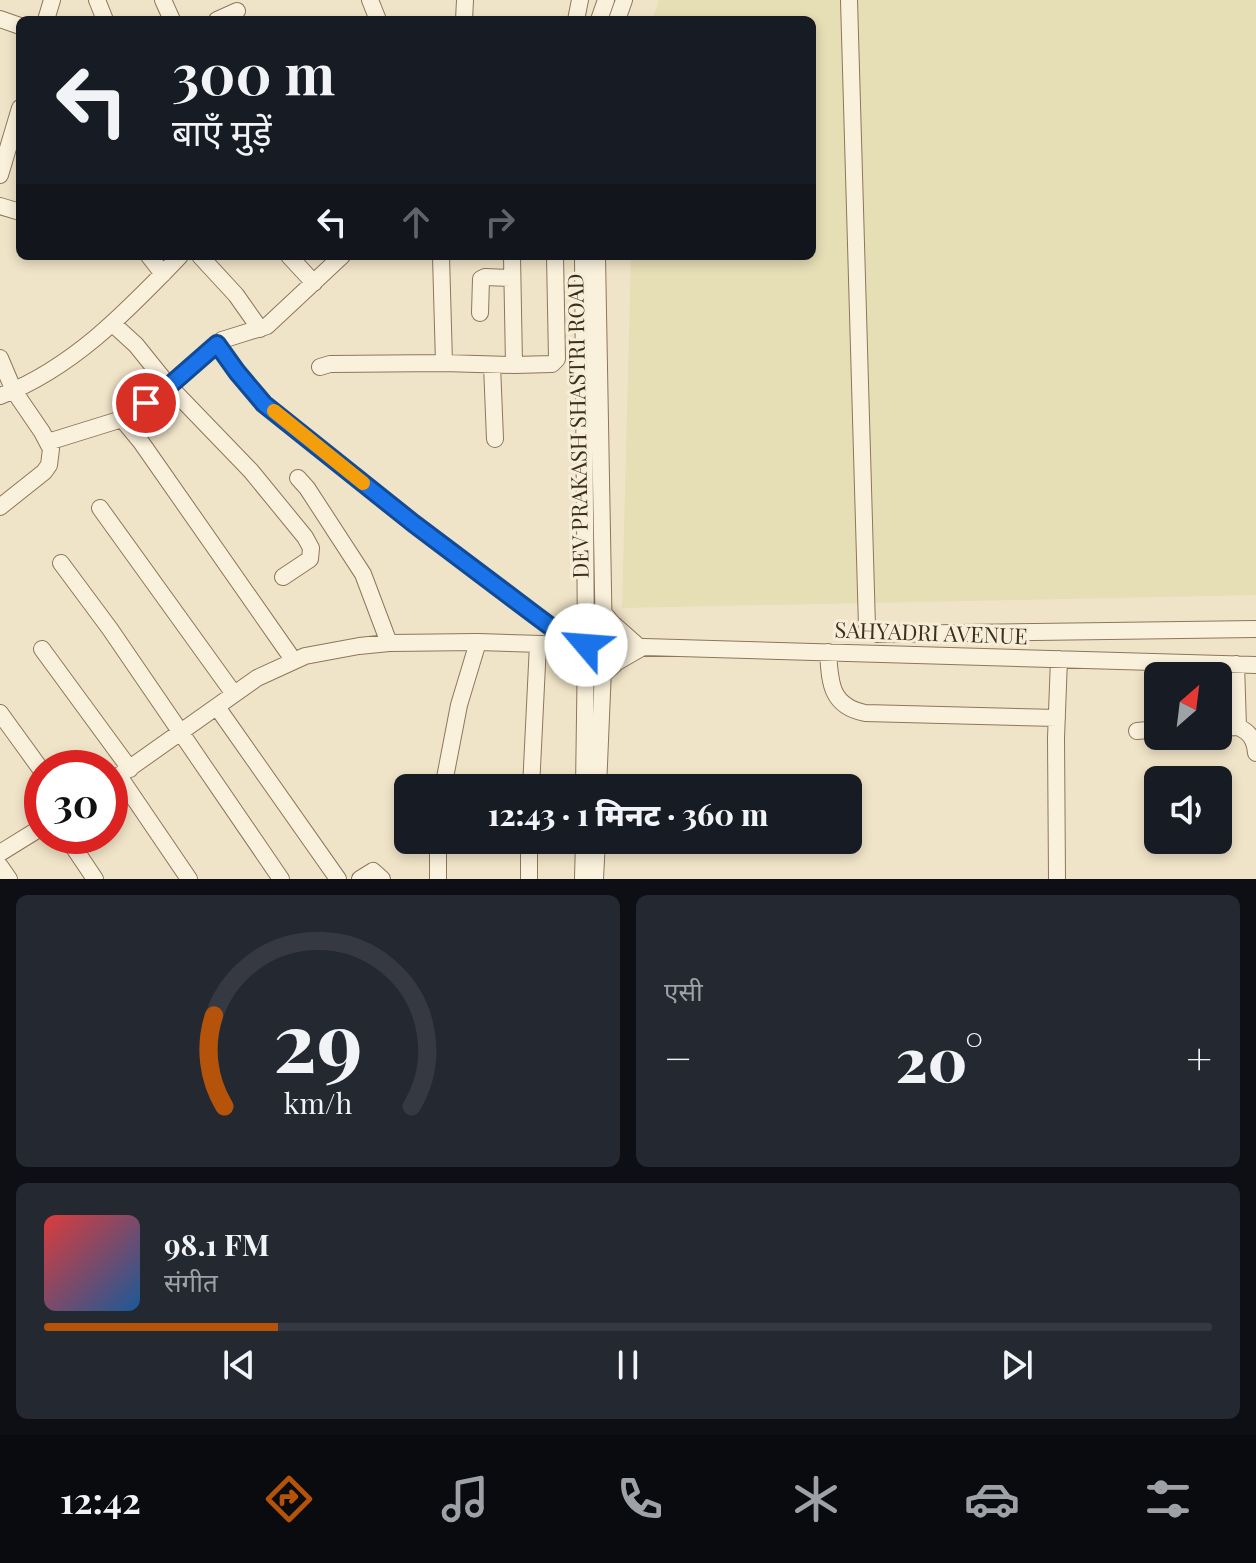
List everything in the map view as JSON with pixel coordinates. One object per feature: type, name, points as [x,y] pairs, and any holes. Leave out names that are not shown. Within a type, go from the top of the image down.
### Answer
[{"type":"street","points":[[849,0],[867,627],[878,634],[1256,629]]},
{"type":"street","points":[[1,168],[15,144]]},
{"type":"street","points":[[152,260],[163,274]]},
{"type":"street","points":[[7,393],[73,358],[113,324],[176,260]]},
{"type":"street","points":[[204,260],[236,295],[260,329]]},
{"type":"street","points":[[293,260],[314,283]]},
{"type":"street","points":[[48,442],[122,419],[169,386],[217,344],[229,337],[260,329],[278,316],[338,260]]},
{"type":"street","points":[[441,260],[444,363]]},
{"type":"street","points":[[512,260],[514,365]]},
{"type":"street","points":[[320,367],[334,364],[552,364],[557,359],[555,260]]},
{"type":"street","name":"DEV PRAKASH SHASTRI ROAD","points":[[583,260],[580,644],[584,774]]},
{"type":"street","name":"DEV PRAKASH SHASTRI ROAD","points":[[597,260],[604,613],[599,774]]},
{"type":"street","points":[[480,313],[481,279],[512,278]]},
{"type":"street","points":[[113,324],[251,471],[305,537],[311,548],[310,559],[283,577]]},
{"type":"street","points":[[217,344],[264,404],[413,523],[580,644]]},
{"type":"street","points":[[0,358],[7,393],[51,449],[49,465],[44,472],[0,507]]},
{"type":"street","points":[[492,365],[495,439]]},
{"type":"street","points":[[122,419],[294,661]]},
{"type":"street","points":[[298,478],[363,574],[389,643]]},
{"type":"street","points":[[100,508],[234,694]]},
{"type":"street","points":[[61,563],[110,629],[281,879]]},
{"type":"street","points":[[603,675],[641,646],[604,613]]},
{"type":"street","points":[[446,774],[459,705],[478,642]]},
{"type":"street","name":"SAHYADRI AVENUE","points":[[128,770],[257,678],[316,653],[389,643],[580,644],[1256,665]]},
{"type":"street","points":[[532,774],[538,644]]},
{"type":"street","points":[[42,649],[104,750]]},
{"type":"street","points":[[828,652],[829,679],[836,696],[844,706],[854,711],[1057,718]]},
{"type":"street","points":[[1057,879],[1059,659]]},
{"type":"street","points":[[1236,664],[1238,727]]},
{"type":"street","points":[[217,707],[338,879]]},
{"type":"street","points":[[0,713],[27,750]]},
{"type":"street","points":[[1232,727],[1246,730],[1252,737],[1256,753]]},
{"type":"street","points":[[1137,731],[1144,730]]},
{"type":"street","points":[[128,788],[189,879]]},
{"type":"street","points":[[0,853],[24,838]]},
{"type":"street","points":[[78,854],[95,879]]},
{"type":"street","points":[[438,854],[438,879]]},
{"type":"street","points":[[529,854],[529,879]]},
{"type":"street","points":[[583,879],[584,854]]},
{"type":"street","points":[[595,879],[596,854]]},
{"type":"street","points":[[0,866],[9,879]]},
{"type":"street","points":[[360,879],[373,871],[382,879]]},
{"type":"shaded area","points":[[659,0],[1256,0],[1256,595],[622,608],[631,260],[816,260],[816,16],[653,16]]},
{"type":"slow traffic","points":[[274,411],[363,483]]},
{"type":"route","points":[[146,403],[217,344],[264,404],[535,615],[574,644],[586,645]]}]
